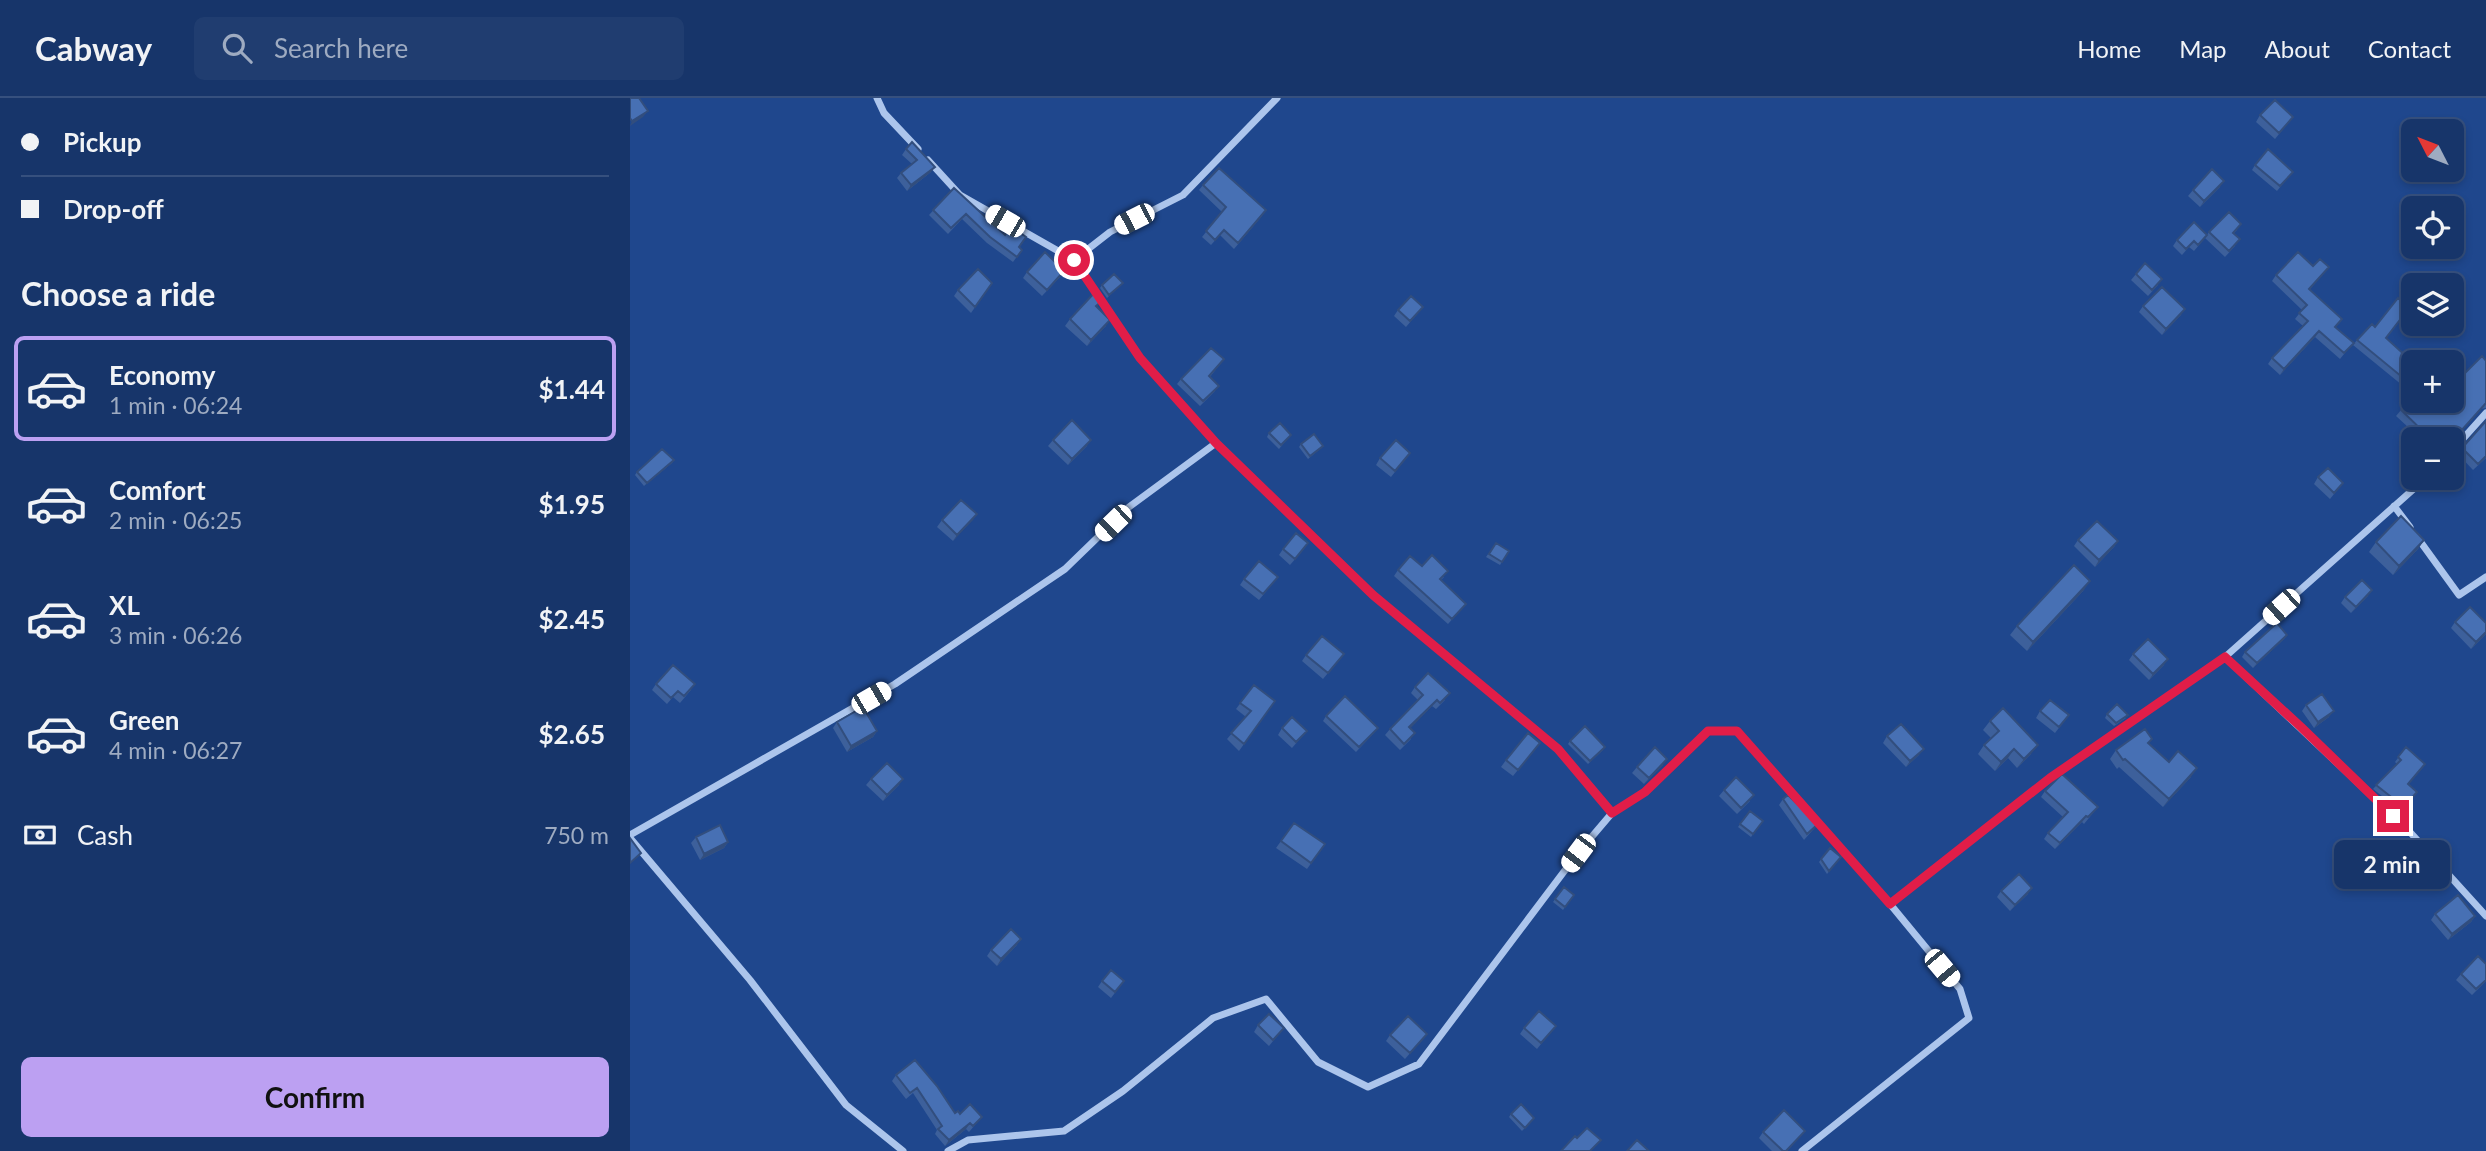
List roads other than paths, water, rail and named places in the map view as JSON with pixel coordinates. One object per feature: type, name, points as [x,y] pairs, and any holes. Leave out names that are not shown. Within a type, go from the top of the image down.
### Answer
[{"type":"street","points":[[877,98],[884,113],[960,195],[1074,260],[1140,358],[1216,443],[1373,595],[1558,749],[1612,813]]},
{"type":"street","points":[[1074,260],[1110,232],[1183,195],[1277,98]]},
{"type":"street","points":[[2464,438],[2486,412]]},
{"type":"street","points":[[903,1151],[846,1105],[750,980],[630,836],[895,684],[1065,569],[1129,507],[1216,443]]},
{"type":"street","points":[[1890,904],[2050,778],[2225,657],[2412,490]]},
{"type":"street","points":[[2394,506],[2459,595],[2486,577]]},
{"type":"street","points":[[2225,657],[2409,831],[2486,916]]},
{"type":"street","points":[[948,1151],[968,1140],[1064,1132],[1123,1091],[1213,1018],[1266,999],[1318,1062],[1368,1087],[1419,1065],[1578,853],[1612,813],[1645,792],[1708,731],[1737,731],[1890,904],[1960,989],[1969,1018],[1802,1151]]}]
